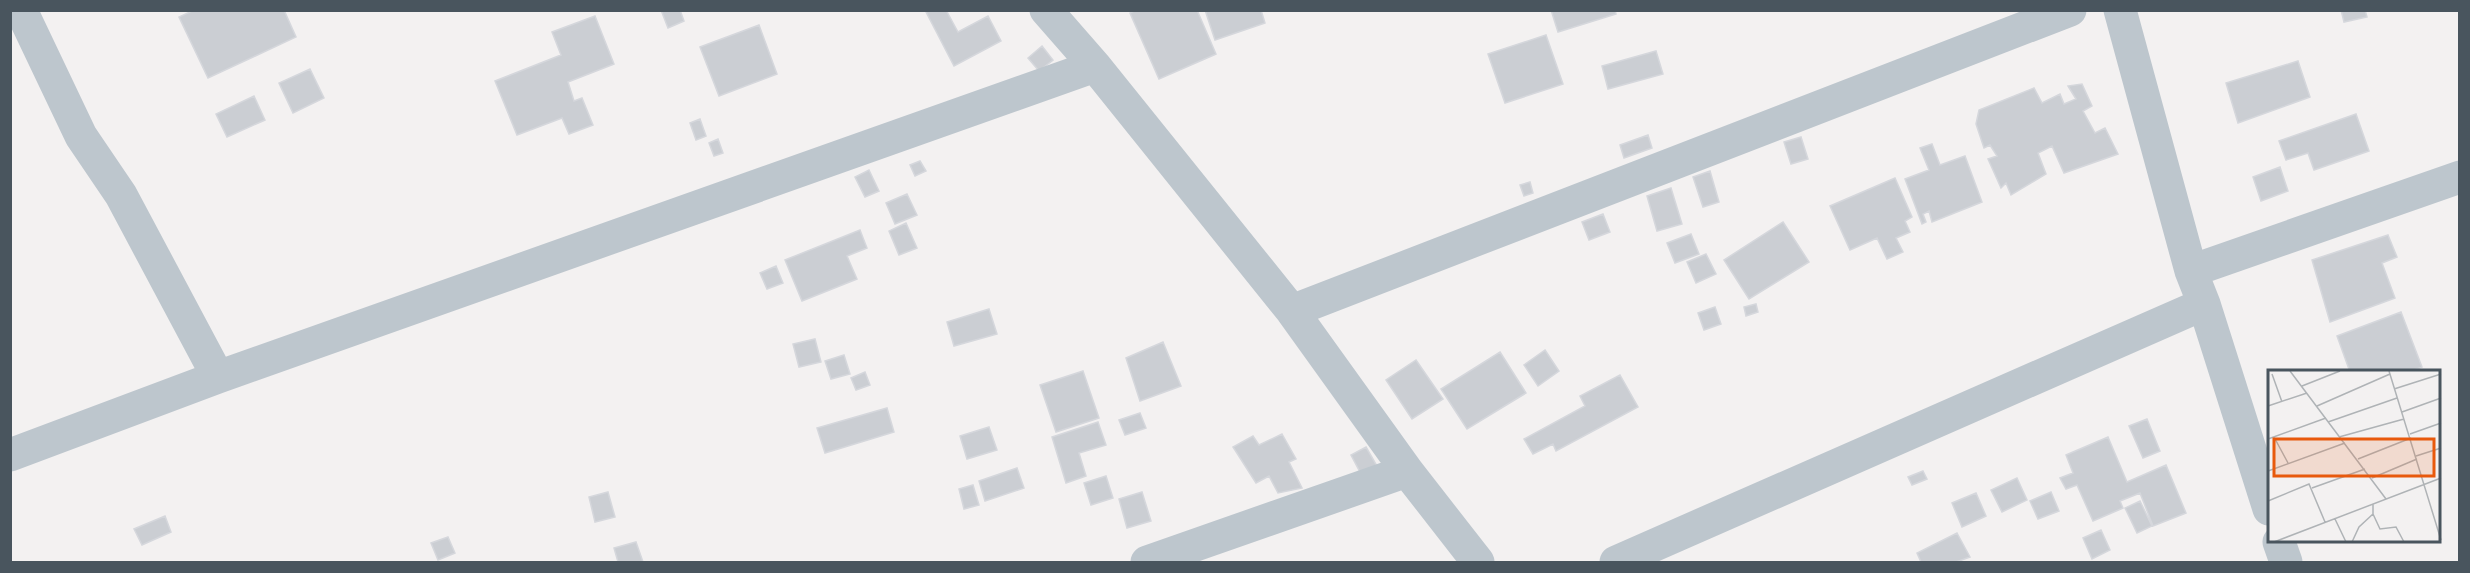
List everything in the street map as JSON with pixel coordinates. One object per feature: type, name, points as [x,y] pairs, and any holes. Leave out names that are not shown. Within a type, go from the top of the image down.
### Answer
[{"type":"street","points":[[21,10],[81,136],[121,195],[218,377]]},
{"type":"street","points":[[1046,10],[1095,66],[1292,311],[1407,471],[1478,562]]},
{"type":"street","points":[[1292,311],[2070,10]]},
{"type":"street","points":[[2120,10],[2191,271],[2204,304],[2268,506]]},
{"type":"street","points":[[10,455],[218,377],[1095,66]]},
{"type":"street","points":[[2191,271],[2460,177]]},
{"type":"street","points":[[1616,562],[2204,304]]},
{"type":"street","points":[[1148,562],[1407,471]]},
{"type":"street","points":[[2279,543],[2286,562]]},
{"type":"building","points":[[194,10],[284,10],[296,37],[208,78],[179,17]]},
{"type":"building","points":[[661,10],[680,10],[684,21],[668,28]]},
{"type":"building","points":[[925,10],[946,10],[958,32],[988,16],[1001,41],[954,66]]},
{"type":"building","points":[[1136,10],[1197,10],[1216,54],[1159,79],[1130,13]]},
{"type":"building","points":[[1205,10],[1261,10],[1265,23],[1215,40]]},
{"type":"building","points":[[1551,10],[1615,10],[1616,14],[1558,32]]},
{"type":"building","points":[[2341,10],[2365,10],[2367,17],[2344,22]]},
{"type":"building","points":[[595,16],[614,64],[568,82],[574,101],[582,98],[593,125],[569,134],[562,118],[517,135],[495,81],[561,55],[552,32]]},
{"type":"building","points":[[759,25],[777,74],[719,96],[700,47]]},
{"type":"building","points":[[1546,35],[1563,84],[1505,103],[1488,54]]},
{"type":"building","points":[[1042,46],[1053,60],[1039,71],[1028,58]]},
{"type":"building","points":[[1656,51],[1663,74],[1608,89],[1602,66]]},
{"type":"building","points":[[2298,61],[2310,97],[2238,123],[2226,83]]},
{"type":"building","points":[[310,69],[324,98],[293,113],[279,83]]},
{"type":"building","points":[[2082,84],[2092,106],[2083,111],[2095,133],[2105,128],[2118,154],[2064,173],[2052,146],[2038,153],[2046,174],[2011,195],[2006,183],[2001,188],[1988,159],[1997,156],[1990,145],[1984,148],[1976,124],[1979,110],[2034,88],[2042,103],[2060,94],[2064,104],[2076,99],[2068,86]]},
{"type":"building","points":[[254,96],[265,120],[227,137],[216,114]]},
{"type":"building","points":[[2356,114],[2369,151],[2314,170],[2308,153],[2286,160],[2279,141]]},
{"type":"building","points":[[700,119],[706,136],[696,140],[690,123]]},
{"type":"building","points":[[1648,135],[1652,148],[1624,158],[1620,145]]},
{"type":"building","points":[[1801,137],[1808,159],[1791,164],[1784,142]]},
{"type":"building","points":[[718,139],[723,153],[714,156],[709,143]]},
{"type":"building","points":[[1932,144],[1940,165],[1965,156],[1982,202],[1932,222],[1929,211],[1923,214],[1926,222],[1922,224],[1905,179],[1929,170],[1920,148]]},
{"type":"building","points":[[920,161],[926,171],[915,176],[910,165]]},
{"type":"building","points":[[2280,167],[2288,191],[2261,201],[2253,177]]},
{"type":"building","points":[[869,170],[879,191],[865,197],[855,177]]},
{"type":"building","points":[[1710,171],[1719,202],[1703,207],[1693,177]]},
{"type":"building","points":[[1895,178],[1912,217],[1905,221],[1910,232],[1896,238],[1903,252],[1887,259],[1877,238],[1850,250],[1830,206]]},
{"type":"building","points":[[1530,182],[1533,193],[1524,196],[1520,185]]},
{"type":"building","points":[[1671,188],[1682,224],[1657,231],[1647,196]]},
{"type":"building","points":[[907,194],[917,215],[895,224],[886,203]]},
{"type":"building","points":[[1603,214],[1610,232],[1589,240],[1582,222]]},
{"type":"building","points":[[1783,222],[1809,262],[1749,299],[1724,260]]},
{"type":"building","points":[[906,223],[917,248],[899,255],[889,231]]},
{"type":"building","points":[[860,230],[867,248],[847,256],[857,279],[802,301],[785,260]]},
{"type":"building","points":[[1691,234],[1699,254],[1675,263],[1667,243]]},
{"type":"building","points":[[2388,235],[2397,257],[2382,263],[2395,298],[2330,322],[2312,260]]},
{"type":"building","points":[[1706,254],[1716,274],[1696,283],[1687,262]]},
{"type":"building","points":[[776,266],[783,283],[767,289],[760,273]]},
{"type":"building","points":[[1756,304],[1758,312],[1746,316],[1744,307]]},
{"type":"building","points":[[1715,307],[1721,324],[1704,330],[1698,313]]},
{"type":"building","points":[[989,309],[997,334],[954,346],[947,322]]},
{"type":"building","points":[[2401,312],[2422,367],[2414,370],[2349,370],[2337,336]]},
{"type":"building","points":[[815,339],[821,362],[799,367],[793,344]]},
{"type":"building","points":[[1163,342],[1181,386],[1140,401],[1126,358]]},
{"type":"building","points":[[1545,350],[1559,371],[1538,386],[1524,365]]},
{"type":"building","points":[[1500,352],[1526,393],[1467,429],[1441,389]]},
{"type":"building","points":[[844,355],[850,374],[831,379],[825,361]]},
{"type":"building","points":[[1416,360],[1443,399],[1412,419],[1386,380]]},
{"type":"building","points":[[1083,371],[1099,418],[1056,432],[1040,385]]},
{"type":"building","points":[[865,372],[870,385],[856,390],[851,378]]},
{"type":"building","points":[[1620,375],[1638,407],[1556,451],[1553,444],[1533,454],[1524,439],[1585,406],[1580,396]]},
{"type":"building","points":[[887,408],[894,432],[825,453],[817,428]]},
{"type":"building","points":[[1140,413],[1146,428],[1125,435],[1119,420]]},
{"type":"building","points":[[2147,419],[2160,451],[2143,458],[2129,426]]},
{"type":"building","points":[[1098,422],[1106,445],[1079,453],[1086,476],[1066,483],[1052,437]]},
{"type":"building","points":[[989,427],[997,450],[967,459],[960,436]]},
{"type":"building","points":[[1282,434],[1296,459],[1289,462],[1302,488],[1278,493],[1269,476],[1256,483],[1233,447],[1253,436],[1259,445]]},
{"type":"building","points":[[2108,437],[2127,482],[2166,465],[2186,513],[2153,526],[2140,493],[2120,501],[2123,508],[2093,521],[2077,485],[2066,489],[2060,478],[2073,473],[2066,455]]},
{"type":"building","points":[[1366,447],[1377,466],[1360,472],[1351,455]]},
{"type":"building","points":[[1017,468],[1024,488],[985,501],[979,481]]},
{"type":"building","points":[[1923,471],[1927,479],[1912,485],[1908,477]]},
{"type":"building","points":[[1106,476],[1113,498],[1091,505],[1084,483]]},
{"type":"building","points":[[2017,478],[2027,500],[2002,512],[1991,490]]},
{"type":"building","points":[[973,485],[979,505],[964,509],[959,489]]},
{"type":"building","points":[[608,492],[615,517],[595,522],[589,497]]},
{"type":"building","points":[[1142,492],[1151,521],[1127,528],[1119,499]]},
{"type":"building","points":[[2051,492],[2059,511],[2038,519],[2030,501]]},
{"type":"building","points":[[1976,493],[1986,516],[1962,527],[1952,503]]},
{"type":"building","points":[[2140,501],[2152,526],[2137,533],[2125,508]]},
{"type":"building","points":[[165,516],[171,532],[142,545],[134,529]]},
{"type":"building","points":[[2101,530],[2110,550],[2092,559],[2083,538]]},
{"type":"building","points":[[1957,533],[1970,557],[1956,562],[1921,562],[1917,553]]},
{"type":"building","points":[[448,537],[455,553],[438,560],[431,543]]},
{"type":"building","points":[[636,542],[643,562],[618,562],[614,548]]}]
